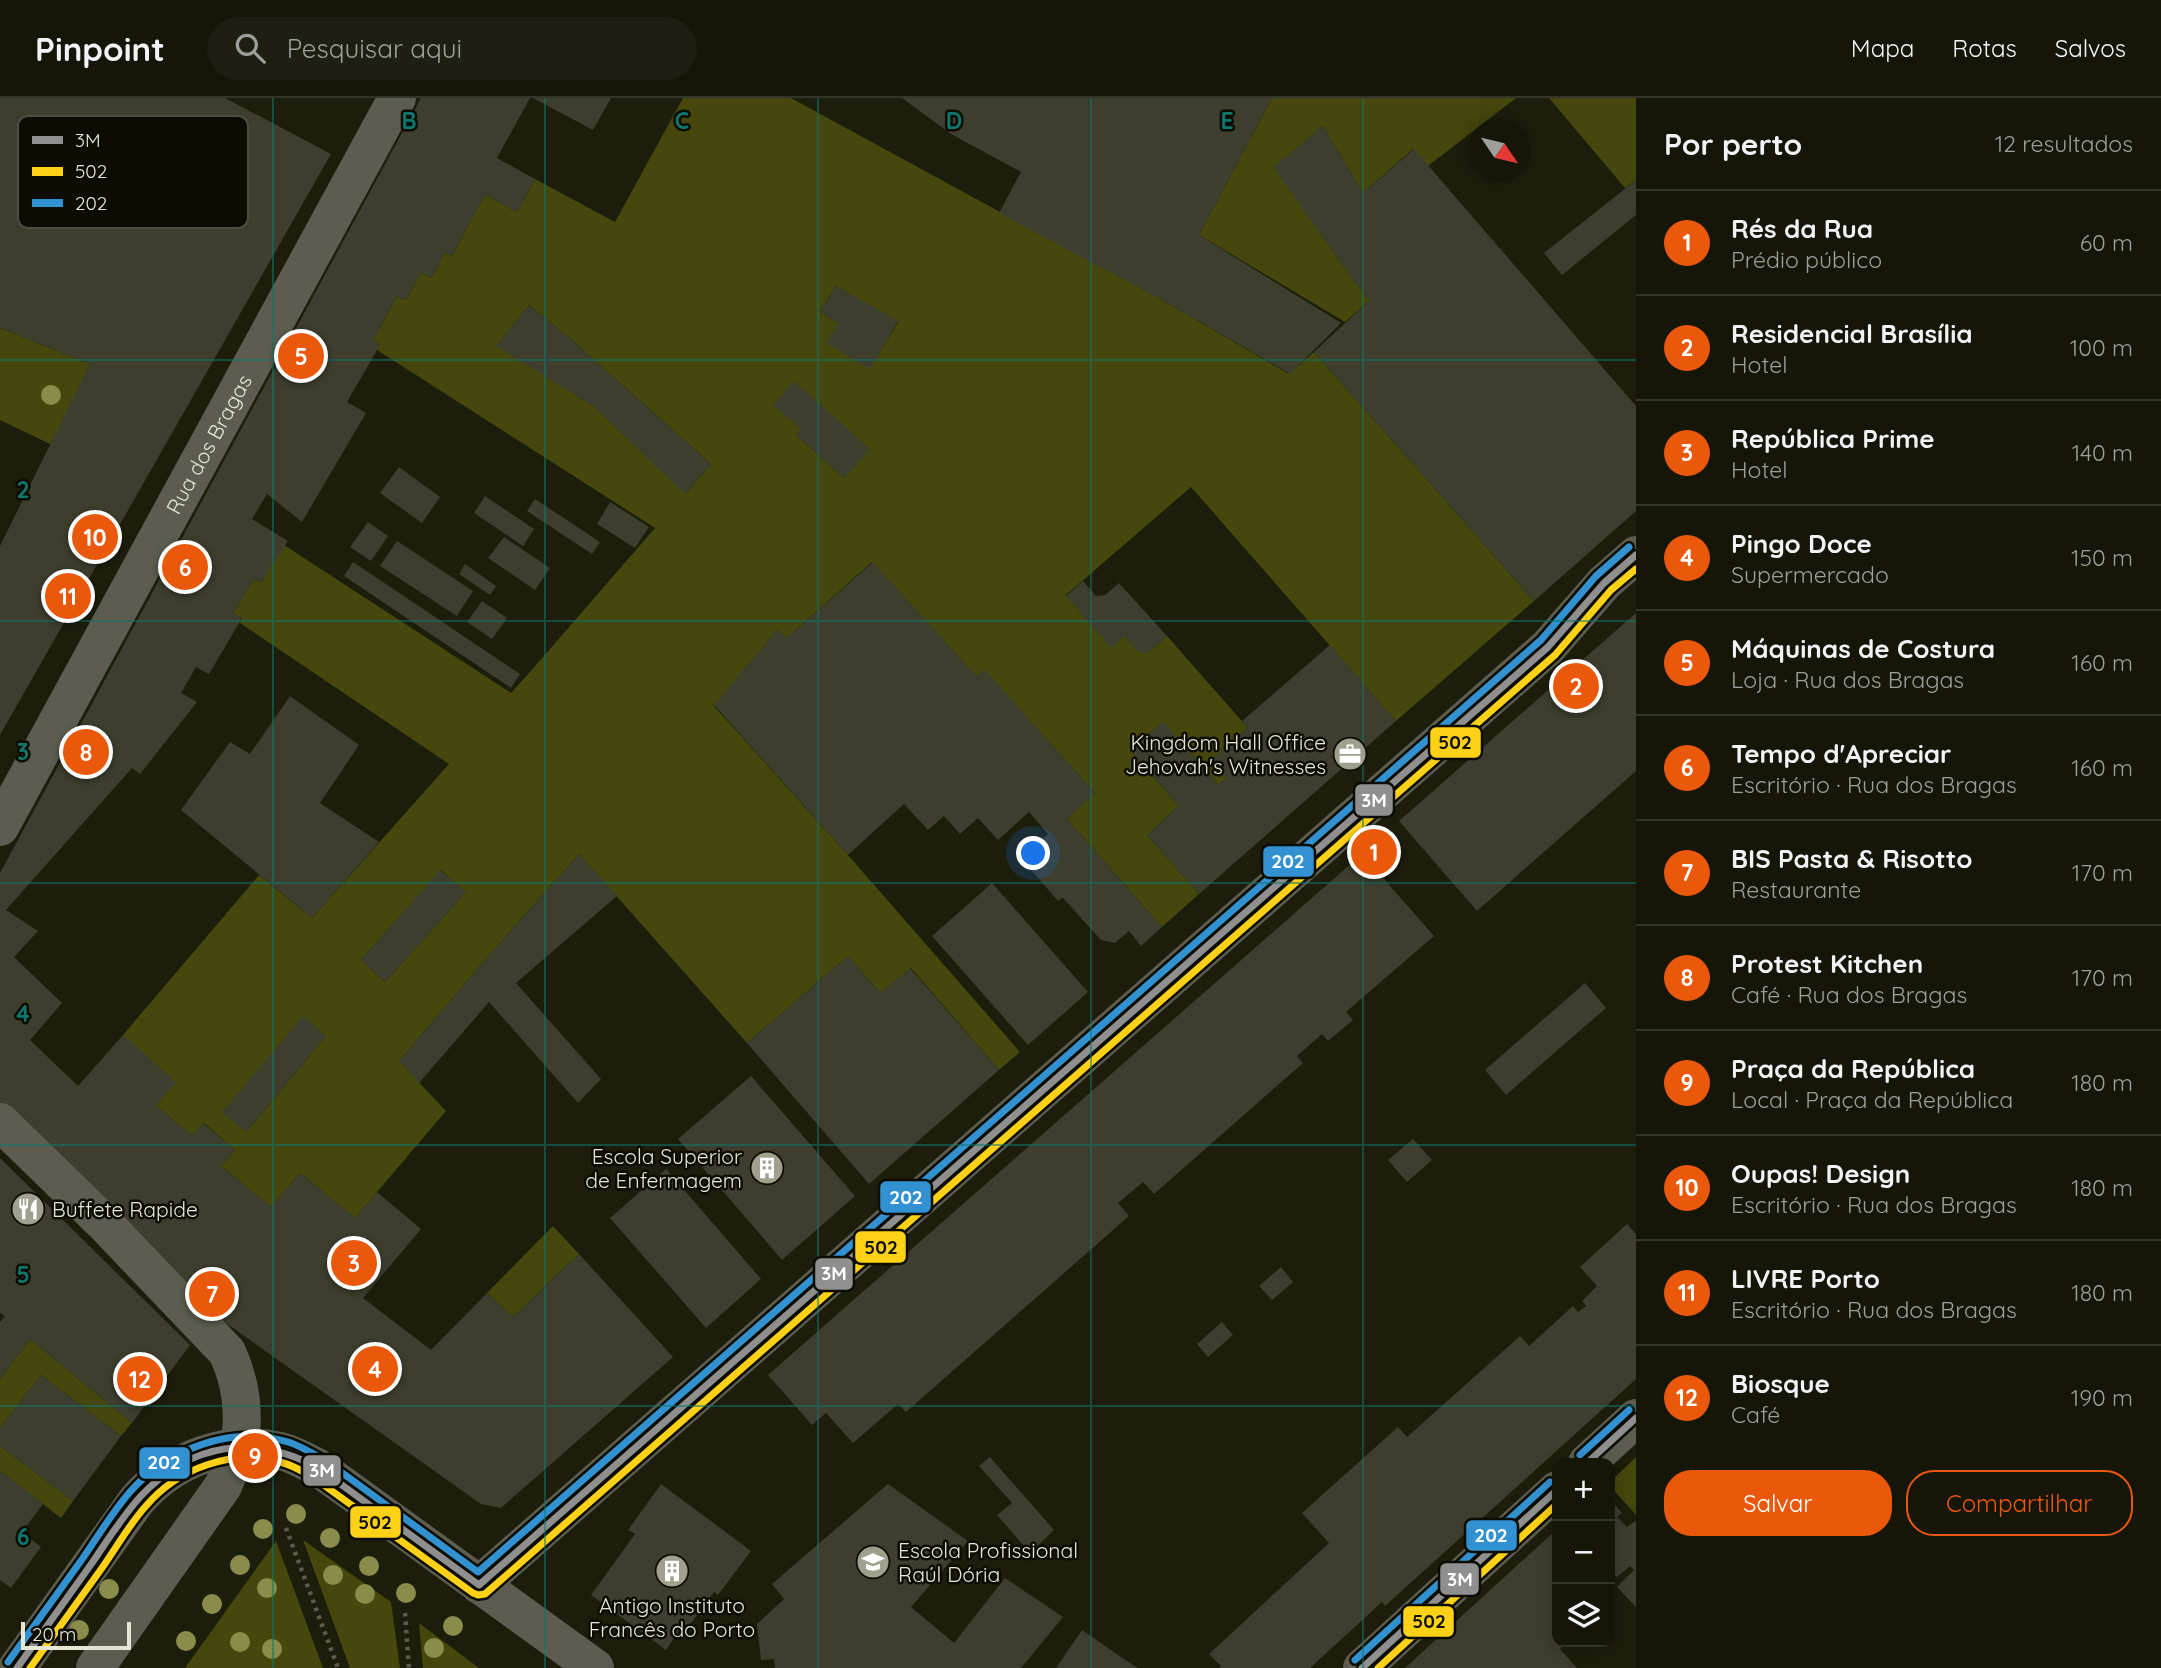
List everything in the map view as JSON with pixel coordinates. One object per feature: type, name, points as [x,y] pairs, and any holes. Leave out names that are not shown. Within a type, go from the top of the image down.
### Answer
[{"type":"main road","name":"Rua dos Bragas","points":[[0,827],[397,98]]},
{"type":"main road","points":[[479,1586],[1548,647],[1604,583],[1636,555]]},
{"type":"main road","points":[[0,1122],[103,1222],[227,1352],[240,1386],[244,1414],[240,1447],[223,1486],[95,1668]]},
{"type":"main road","points":[[1592,1458],[1636,1418]]},
{"type":"main road","points":[[17,1668],[151,1484],[175,1466],[200,1455],[240,1447],[282,1451],[320,1469],[596,1668]]},
{"type":"main road","points":[[1362,1668],[1552,1495]]},
{"type":"path","points":[[286,1528],[338,1668]]},
{"type":"path","points":[[405,1613],[410,1668]]},
{"type":"shaded area","points":[[683,98],[791,98],[1160,299],[1289,374],[1314,352],[1534,601],[1396,721],[1191,487],[1066,595],[1125,636],[1138,651],[1148,653],[1167,636],[1248,728],[1211,761],[1226,778],[1218,785],[1163,722],[1130,750],[1179,806],[1147,835],[1199,894],[1162,927],[1067,819],[1095,793],[985,671],[977,677],[872,562],[787,638],[778,629],[714,706],[1020,1052],[999,1070],[911,968],[880,993],[848,956],[747,1043],[579,854],[399,1061],[446,1111],[355,1218],[300,1173],[271,1207],[221,1166],[235,1150],[204,1123],[192,1136],[156,1105],[123,1035],[259,875],[312,918],[449,764],[240,623],[242,618],[233,613],[254,579],[261,583],[284,545],[511,693],[655,528],[377,350],[380,345],[373,340],[397,296],[406,300],[421,272],[432,278],[445,252],[452,256],[485,194],[517,212],[535,179],[615,222]],"holes":[[[836,286],[898,322],[870,368],[838,323],[820,312]],[[529,305],[711,464],[686,493],[593,406],[497,345]],[[794,382],[869,449],[844,478],[796,435],[801,430]],[[441,870],[465,893],[385,982],[361,960]],[[303,1017],[326,1036],[246,1132],[223,1112]]]},
{"type":"shaded area","points":[[1272,98],[1516,98],[1489,119],[1468,119],[1468,135],[1428,166],[1413,149],[1363,193],[1323,126],[1274,167],[1370,300],[1345,322],[1199,235]]},
{"type":"shaded area","points":[[1549,98],[1636,98],[1636,180],[1625,188]]},
{"type":"shaded area","points":[[0,328],[90,364],[52,445],[0,420]]},
{"type":"shaded area","points":[[553,1226],[579,1254],[513,1317],[487,1293]]},
{"type":"shaded area","points":[[30,1339],[132,1423],[121,1436],[41,1375],[0,1428],[0,1379]]},
{"type":"shaded area","points":[[0,1446],[73,1501],[61,1518],[0,1471]]},
{"type":"shaded area","points":[[1636,1457],[1636,1515],[1615,1492],[1615,1477]]},
{"type":"shaded area","points":[[303,1540],[391,1602],[400,1668],[350,1668]]},
{"type":"shaded area","points":[[276,1541],[323,1668],[185,1668]]},
{"type":"shaded area","points":[[419,1623],[479,1668],[423,1668]]},
{"type":"building","points":[[0,98],[225,98],[331,154],[0,735],[0,546],[90,364],[0,328]]},
{"type":"building","points":[[421,98],[530,98],[497,158],[535,179],[517,212],[485,194],[452,256],[445,252],[432,278],[421,272],[406,300],[397,296],[373,340],[380,345],[347,402],[366,413],[302,522],[267,494],[252,519],[288,541],[261,583],[254,579],[233,613],[242,618],[209,674],[196,667],[181,693],[197,702],[140,774],[132,768],[6,910],[38,931],[14,957],[62,1003],[30,1040],[78,1086],[123,1035],[176,1082],[156,1105],[192,1136],[203,1123],[235,1150],[221,1166],[271,1207],[300,1173],[355,1218],[377,1192],[421,1229],[363,1298],[431,1350],[487,1293],[513,1317],[579,1254],[673,1357],[501,1508],[481,1504],[195,1301],[0,1105],[0,873]]},
{"type":"building","points":[[533,98],[611,98],[593,130]]},
{"type":"building","points":[[902,98],[1272,98],[1199,235],[1341,323],[1290,374],[1160,299],[999,213],[1021,172],[951,134]]},
{"type":"building","points":[[1323,126],[1363,193],[1414,149],[1636,406],[1636,511],[1534,601],[1314,352],[1370,300],[1273,167]]},
{"type":"building","points":[[1636,180],[1636,215],[1562,275],[1544,253]]},
{"type":"building","points":[[836,286],[898,321],[870,369],[826,343],[838,323],[820,312]]},
{"type":"building","points":[[529,305],[711,464],[685,494],[593,406],[496,346]]},
{"type":"building","points":[[794,381],[870,449],[844,478],[796,435],[801,430],[773,405]]},
{"type":"building","points":[[399,467],[440,497],[422,523],[380,493]]},
{"type":"building","points":[[485,496],[534,529],[523,546],[474,513]]},
{"type":"building","points":[[535,499],[600,542],[592,554],[527,511]]},
{"type":"building","points":[[610,502],[649,527],[635,548],[597,524]]},
{"type":"building","points":[[368,522],[388,536],[371,561],[350,547]]},
{"type":"building","points":[[504,537],[550,568],[535,590],[488,558]]},
{"type":"building","points":[[397,541],[473,591],[457,616],[380,566]]},
{"type":"building","points":[[353,562],[520,674],[511,688],[344,576]]},
{"type":"building","points":[[873,562],[977,677],[985,670],[1095,793],[1067,819],[1162,927],[1141,946],[1129,931],[1115,943],[1101,940],[1063,898],[1058,901],[1021,858],[1048,834],[1029,812],[998,840],[978,818],[960,834],[944,816],[928,830],[904,804],[848,855],[714,705],[778,629],[787,638]]},
{"type":"building","points":[[465,564],[496,586],[490,595],[459,574]]},
{"type":"building","points":[[1083,581],[1096,596],[1105,595],[1119,583],[1167,636],[1148,653],[1138,652],[1125,636],[1111,648],[1066,596]]},
{"type":"building","points":[[482,601],[507,618],[492,639],[467,622]]},
{"type":"building","points":[[1636,613],[1636,771],[1477,911],[1399,821]]},
{"type":"building","points":[[1330,645],[1396,721],[1199,894],[1147,835],[1179,806],[1130,750],[1163,721],[1218,785],[1226,778],[1210,761],[1248,728],[1242,721]]},
{"type":"building","points":[[290,696],[359,745],[320,803],[379,842],[312,918],[181,810],[230,742],[250,754]]},
{"type":"building","points":[[579,854],[617,896],[516,983],[601,1079],[578,1103],[489,1002],[419,1083],[399,1061]]},
{"type":"building","points":[[1362,854],[1434,936],[1346,1012],[1353,1020],[1328,1041],[1322,1034],[1297,1056],[1303,1063],[1154,1194],[1143,1182],[1118,1203],[1129,1216],[906,1412],[898,1404],[853,1443],[826,1413],[812,1425],[768,1375]]},
{"type":"building","points":[[440,870],[466,892],[385,982],[361,960]]},
{"type":"building","points":[[992,883],[1088,992],[1028,1045],[932,936]]},
{"type":"building","points":[[848,956],[880,993],[910,968],[999,1070],[869,1184],[747,1043]]},
{"type":"building","points":[[1585,983],[1606,1008],[1506,1095],[1485,1070]]},
{"type":"building","points":[[303,1016],[326,1036],[246,1132],[222,1112]]},
{"type":"building","name":"Escola Superior de Enfermagem","points":[[751,1076],[855,1196],[782,1260],[678,1139]]},
{"type":"building","points":[[1413,1139],[1432,1160],[1407,1182],[1388,1160]]},
{"type":"building","points":[[0,1158],[190,1345],[132,1423],[30,1339],[0,1379],[0,1322],[5,1316],[0,1313]]},
{"type":"building","points":[[666,1169],[761,1279],[706,1328],[610,1218]]},
{"type":"building","points":[[1627,1224],[1636,1234],[1636,1379],[1385,1606],[1382,1602],[1310,1668],[1219,1668],[1221,1666],[1209,1654],[1329,1543],[1302,1513],[1398,1427],[1407,1437],[1520,1336],[1529,1346],[1573,1306],[1578,1312],[1586,1306],[1582,1301],[1597,1286],[1580,1267]]},
{"type":"building","points":[[1281,1267],[1293,1282],[1272,1300],[1259,1286]]},
{"type":"building","points":[[1222,1322],[1233,1335],[1208,1357],[1197,1344]]},
{"type":"building","points":[[41,1375],[121,1436],[73,1501],[0,1446],[0,1428]]},
{"type":"building","points":[[990,1457],[1054,1530],[1030,1553],[997,1515],[1012,1503],[979,1466]]},
{"type":"building","points":[[0,1471],[43,1504],[22,1532],[41,1547],[11,1588],[0,1580]]},
{"type":"building","name":"Antigo Instituto Francês do Porto","points":[[661,1484],[751,1551],[718,1595],[714,1592],[688,1627],[684,1624],[666,1650],[591,1595],[635,1534],[628,1530]]},
{"type":"building","name":"Escola Profissional Raúl Dória","points":[[888,1484],[968,1541],[911,1607],[954,1643],[1005,1578],[1063,1617],[1021,1668],[775,1668],[774,1659],[761,1660],[757,1624],[784,1599],[772,1584]]},
{"type":"building","points":[[1615,1505],[1622,1513],[1617,1517],[1627,1527],[1636,1522],[1636,1607],[1617,1587],[1634,1570],[1630,1566],[1617,1577]]},
{"type":"building","points":[[1552,1534],[1552,1647],[1562,1647],[1560,1649],[1577,1668],[1405,1668]]},
{"type":"building","points":[[1082,1630],[1124,1659],[1138,1668],[1056,1668]]},
{"type":"transit line","name":"202","points":[[8,1662],[111,1517],[144,1477],[181,1453],[223,1439],[266,1438],[288,1442],[307,1450],[478,1572],[1541,640],[1596,576],[1629,547]]},
{"type":"transit line","name":"3M","points":[[17,1668],[140,1497],[181,1464],[202,1454],[225,1449],[272,1450],[320,1469],[479,1585],[1548,647],[1604,583],[1636,555]]},
{"type":"transit line","name":"502","points":[[30,1668],[134,1521],[158,1493],[189,1472],[224,1460],[261,1459],[285,1463],[298,1469],[473,1593],[485,1594],[1555,655],[1611,590],[1636,569]]},
{"type":"transit line","name":"202","points":[[1580,1455],[1629,1410]]},
{"type":"transit line","name":"3M","points":[[1592,1458],[1636,1418]]},
{"type":"transit line","name":"202","points":[[1355,1660],[1550,1482]]},
{"type":"transit line","name":"3M","points":[[1362,1668],[1552,1495]]},
{"type":"transit line","name":"502","points":[[1378,1668],[1552,1509]]},
{"type":"place","name":"Máquinas de Costura","points":[[301,356]]},
{"type":"place","name":"Oupas! Design","points":[[95,537]]},
{"type":"place","name":"Tempo d'Apreciar","points":[[185,567]]},
{"type":"place","name":"LIVRE Porto","points":[[68,596]]},
{"type":"place","name":"Residencial Brasília","points":[[1576,686]]},
{"type":"place","name":"Protest Kitchen","points":[[86,752]]},
{"type":"place","name":"Kingdom Hall Office Jehovah's Witnesses","points":[[1350,754]]},
{"type":"place","name":"Rés da Rua","points":[[1374,852]]},
{"type":"place","name":"Escola Superior de Enfermagem","points":[[767,1168]]},
{"type":"place","name":"Buffete Rapide","points":[[28,1209]]},
{"type":"place","name":"República Prime","points":[[354,1263]]},
{"type":"place","name":"BIS Pasta & Risotto","points":[[212,1294]]},
{"type":"place","name":"Pingo Doce","points":[[375,1369]]},
{"type":"place","name":"Biosque","points":[[140,1379]]},
{"type":"place","name":"Praça da República","points":[[255,1456]]},
{"type":"place","name":"Escola Profissional Raúl Dória","points":[[873,1562]]},
{"type":"place","name":"Antigo Instituto Francês do Porto","points":[[672,1571]]}]
